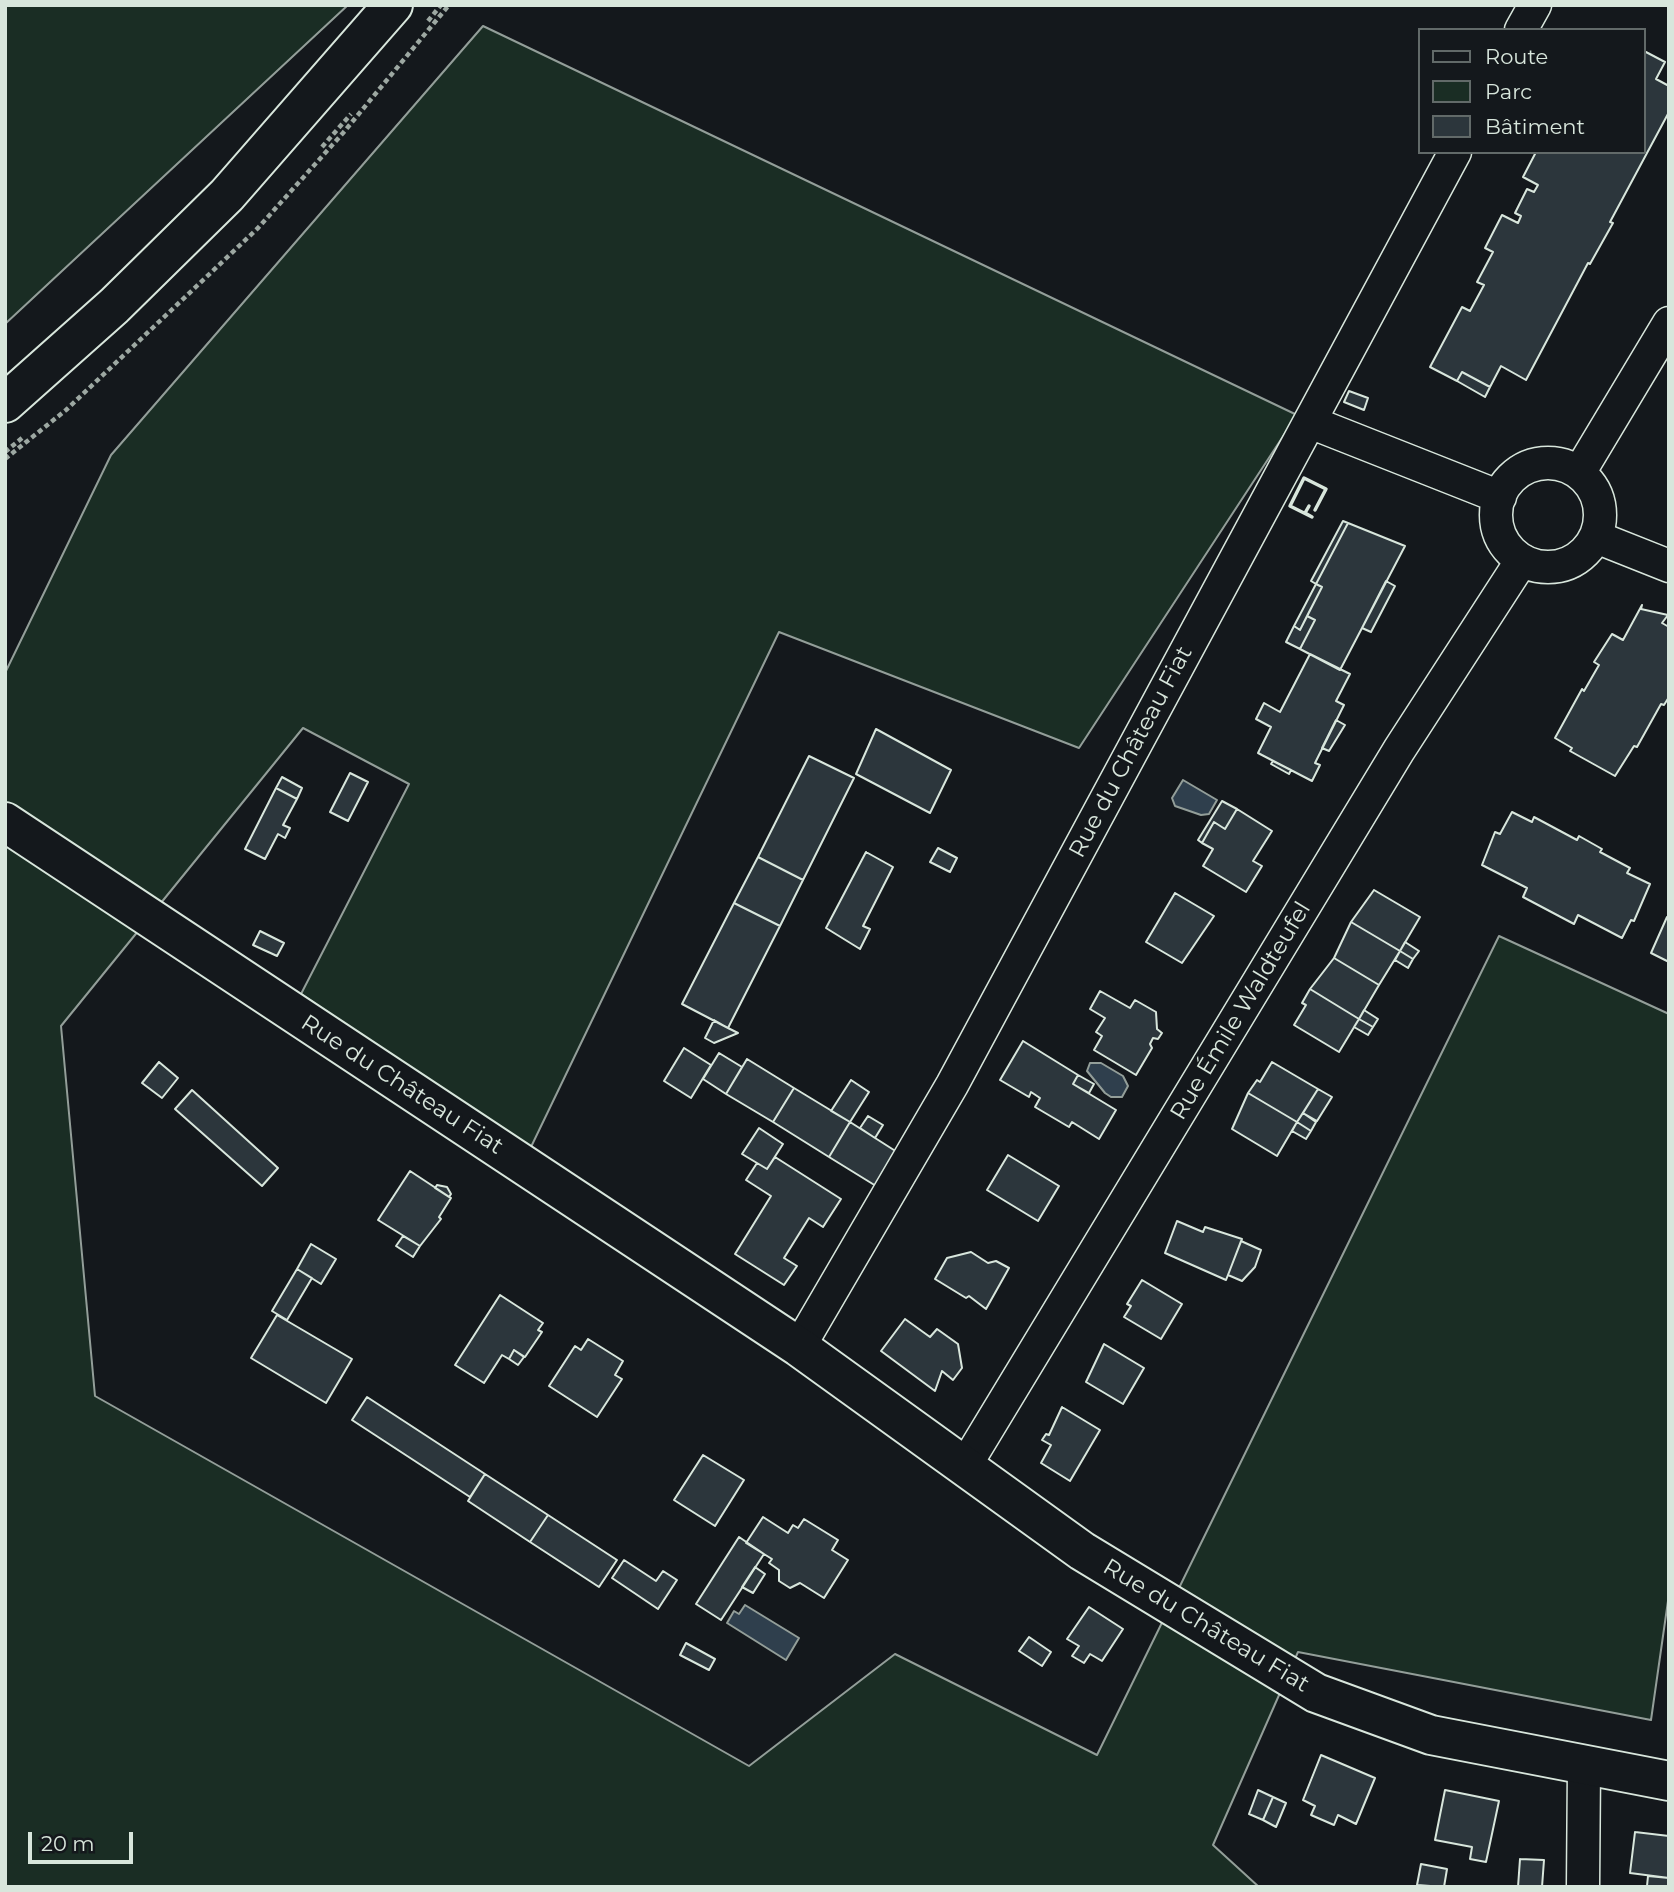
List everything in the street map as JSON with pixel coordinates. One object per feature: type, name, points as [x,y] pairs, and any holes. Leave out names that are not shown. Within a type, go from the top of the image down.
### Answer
[{"type":"street","points":[[5,403],[114,306],[228,195],[306,109],[393,5]]},
{"type":"street","points":[[1522,28],[1535,5]]},
{"type":"street","name":"Rue du Château Fiat","points":[[799,1347],[952,1085],[1454,154]]},
{"type":"street","points":[[1579,473],[1669,323]]},
{"type":"street","points":[[1310,422],[1500,497]]},
{"type":"street","points":[[1533,466],[1565,466],[1579,473],[1591,486],[1599,502],[1600,520],[1596,537],[1586,551],[1572,562],[1556,567],[1538,567],[1510,551],[1497,526],[1500,497],[1507,483],[1533,466]]},
{"type":"street","points":[[1596,537],[1669,566]]},
{"type":"street","name":"Rue Émile Waldteufel","points":[[965,1466],[1392,762],[1522,560]]},
{"type":"street","name":"Rue du Château Fiat","points":[[5,822],[799,1347],[1082,1551],[1316,1693],[1432,1735],[1669,1781]]},
{"type":"street","points":[[1583,1887],[1584,1766]]},
{"type":"green space","points":[[5,5],[348,5],[5,324]]},
{"type":"green space","points":[[483,26],[1297,415],[1079,748],[779,632],[530,1149],[301,994],[409,784],[303,728],[61,1026],[95,1396],[749,1766],[895,1654],[1097,1755],[1499,936],[1669,1014],[1669,1594],[1651,1720],[1298,1652],[1213,1845],[1259,1887],[5,1887],[5,673],[111,455]]},
{"type":"water","points":[[1183,780],[1217,800],[1209,814],[1201,815],[1175,806],[1172,798]]},
{"type":"water","points":[[1090,1063],[1101,1063],[1123,1076],[1128,1086],[1122,1097],[1111,1097],[1105,1093],[1087,1071]]},
{"type":"water","points":[[745,1605],[799,1638],[786,1660],[727,1623],[734,1611],[739,1614]]},
{"type":"building","points":[[1646,52],[1665,62],[1656,79],[1669,86],[1669,112],[1610,222],[1613,223],[1590,264],[1588,263],[1526,380],[1501,366],[1490,387],[1462,372],[1457,381],[1430,367],[1462,307],[1470,311],[1484,285],[1477,282],[1493,252],[1485,248],[1502,215],[1518,223],[1521,216],[1515,213],[1527,189],[1534,192],[1538,185],[1523,177],[1535,154],[1646,154]]},
{"type":"building","points":[[1462,372],[1490,387],[1485,397],[1457,381]]},
{"type":"building","points":[[1349,391],[1368,398],[1364,410],[1344,402]]},
{"type":"building","points":[[1343,521],[1348,523],[1316,584],[1311,581]]},
{"type":"building","points":[[1348,523],[1405,546],[1340,670],[1300,649],[1315,620],[1307,616],[1322,587],[1316,584]]},
{"type":"building","points":[[1386,581],[1395,586],[1371,632],[1362,628]]},
{"type":"building","points":[[1316,584],[1322,587],[1300,630],[1294,626]]},
{"type":"building","points":[[1642,605],[1641,609],[1668,615],[1662,623],[1669,627],[1669,697],[1664,705],[1661,704],[1637,747],[1634,746],[1615,776],[1570,751],[1572,748],[1555,738],[1582,689],[1584,691],[1599,665],[1594,662],[1612,634],[1623,640]]},
{"type":"building","points":[[1307,616],[1315,620],[1300,649],[1286,642],[1294,626],[1300,630]]},
{"type":"building","points":[[1310,654],[1350,674],[1336,701],[1344,705],[1315,763],[1320,765],[1312,781],[1258,753],[1271,727],[1256,719],[1264,703],[1280,712]]},
{"type":"building","points":[[1336,720],[1345,725],[1329,751],[1322,748]]},
{"type":"building","points":[[876,729],[951,770],[930,813],[856,774]]},
{"type":"building","points":[[809,756],[854,778],[803,880],[758,857]]},
{"type":"building","points":[[1273,761],[1291,770],[1289,774],[1271,764]]},
{"type":"building","points":[[350,773],[368,782],[348,821],[330,812]]},
{"type":"building","points":[[282,777],[302,788],[297,799],[276,788]]},
{"type":"building","points":[[276,788],[297,799],[283,825],[290,828],[285,838],[278,834],[265,859],[245,849]]},
{"type":"building","points":[[1222,801],[1237,809],[1225,829],[1214,822],[1202,843],[1198,840]]},
{"type":"building","points":[[1237,809],[1272,831],[1253,861],[1262,866],[1246,892],[1203,866],[1213,849],[1202,843],[1214,822],[1225,829]]},
{"type":"building","points":[[1512,812],[1532,822],[1534,817],[1577,840],[1579,836],[1602,849],[1600,852],[1630,868],[1627,873],[1650,884],[1634,921],[1631,920],[1622,938],[1578,915],[1574,924],[1523,897],[1527,888],[1482,865],[1495,832],[1500,834]]},
{"type":"building","points":[[938,848],[957,858],[950,872],[930,862]]},
{"type":"building","points":[[866,852],[893,867],[863,926],[870,929],[860,949],[826,928]]},
{"type":"building","points":[[758,857],[803,880],[780,926],[734,903]]},
{"type":"building","points":[[1374,890],[1420,917],[1400,951],[1351,922]]},
{"type":"building","points":[[1175,893],[1214,916],[1182,963],[1146,942]]},
{"type":"building","points":[[734,903],[780,926],[728,1028],[682,1004]]},
{"type":"building","points":[[1667,917],[1669,919],[1669,962],[1651,953]]},
{"type":"building","points":[[1351,922],[1400,951],[1379,985],[1334,958]]},
{"type":"building","points":[[260,931],[284,943],[277,956],[253,945]]},
{"type":"building","points":[[1405,942],[1419,951],[1413,959],[1400,951]]},
{"type":"building","points":[[1400,951],[1413,959],[1408,968],[1395,960]]},
{"type":"building","points":[[1334,958],[1379,985],[1359,1019],[1310,989]]},
{"type":"building","points":[[1310,989],[1359,1019],[1339,1052],[1294,1025],[1306,1005],[1302,1003]]},
{"type":"building","points":[[1100,991],[1130,1008],[1135,1000],[1156,1012],[1157,1029],[1162,1033],[1158,1039],[1153,1038],[1150,1044],[1152,1048],[1136,1075],[1094,1050],[1102,1036],[1096,1032],[1105,1018],[1090,1009]]},
{"type":"building","points":[[1364,1010],[1378,1019],[1373,1027],[1359,1019]]},
{"type":"building","points":[[1359,1019],[1373,1027],[1368,1035],[1354,1027]]},
{"type":"building","points":[[714,1020],[738,1033],[714,1043],[705,1038]]},
{"type":"building","points":[[1023,1041],[1078,1075],[1073,1084],[1116,1110],[1099,1139],[1072,1122],[1069,1127],[1035,1107],[1040,1098],[1031,1092],[1029,1097],[1000,1080]]},
{"type":"building","points":[[684,1048],[711,1065],[691,1098],[664,1081]]},
{"type":"building","points":[[719,1053],[742,1067],[726,1094],[703,1079]]},
{"type":"building","points":[[747,1059],[794,1088],[773,1122],[726,1094]]},
{"type":"building","points":[[159,1062],[178,1078],[162,1098],[142,1083]]},
{"type":"building","points":[[1272,1062],[1318,1089],[1297,1122],[1248,1093],[1257,1080],[1260,1082]]},
{"type":"building","points":[[1078,1075],[1094,1084],[1089,1093],[1073,1084]]},
{"type":"building","points":[[851,1080],[869,1092],[850,1122],[831,1111]]},
{"type":"building","points":[[794,1088],[850,1122],[829,1157],[773,1122]]},
{"type":"building","points":[[1318,1089],[1332,1097],[1317,1121],[1303,1113]]},
{"type":"building","points":[[192,1090],[278,1168],[262,1186],[175,1109]]},
{"type":"building","points":[[1248,1093],[1297,1122],[1277,1156],[1232,1129]]},
{"type":"building","points":[[1303,1113],[1316,1122],[1311,1131],[1297,1122]]},
{"type":"building","points":[[868,1116],[883,1125],[875,1138],[860,1128]]},
{"type":"building","points":[[850,1122],[897,1152],[876,1186],[829,1157]]},
{"type":"building","points":[[1297,1122],[1311,1131],[1306,1139],[1292,1131]]},
{"type":"building","points":[[759,1128],[783,1144],[767,1169],[742,1154]]},
{"type":"building","points":[[1008,1155],[1059,1186],[1038,1221],[987,1190]]},
{"type":"building","points":[[775,1157],[841,1199],[823,1227],[809,1218],[784,1258],[797,1266],[784,1285],[735,1254],[771,1196],[746,1180],[757,1163],[767,1169]]},
{"type":"building","points":[[410,1171],[451,1198],[439,1217],[441,1219],[420,1246],[378,1220]]},
{"type":"building","points":[[437,1185],[447,1187],[451,1194],[449,1197],[435,1188]]},
{"type":"building","points":[[1177,1221],[1203,1232],[1205,1227],[1242,1239],[1226,1280],[1165,1253]]},
{"type":"building","points":[[403,1236],[420,1246],[413,1257],[396,1246]]},
{"type":"building","points":[[1241,1241],[1261,1250],[1255,1267],[1242,1281],[1228,1275]]},
{"type":"building","points":[[311,1244],[336,1259],[321,1284],[297,1269]]},
{"type":"building","points":[[971,1252],[988,1263],[996,1261],[1009,1268],[986,1309],[969,1296],[966,1298],[935,1279],[947,1258]]},
{"type":"building","points":[[297,1269],[312,1278],[287,1320],[272,1311]]},
{"type":"building","points":[[1142,1280],[1182,1304],[1161,1339],[1124,1317],[1131,1306],[1127,1304]]},
{"type":"building","points":[[500,1295],[543,1323],[538,1330],[542,1332],[525,1357],[514,1350],[509,1359],[502,1355],[484,1383],[455,1365]]},
{"type":"building","points":[[277,1315],[352,1359],[326,1403],[251,1358]]},
{"type":"building","points":[[905,1319],[930,1337],[937,1329],[958,1344],[962,1368],[953,1380],[942,1371],[935,1391],[881,1351]]},
{"type":"building","points":[[588,1339],[623,1361],[615,1375],[622,1379],[597,1417],[549,1386],[575,1346],[581,1350]]},
{"type":"building","points":[[1104,1344],[1144,1368],[1123,1404],[1086,1382]]},
{"type":"building","points":[[514,1350],[524,1357],[518,1365],[509,1359]]},
{"type":"building","points":[[367,1397],[485,1474],[470,1497],[352,1420]]},
{"type":"building","points":[[1062,1407],[1100,1430],[1070,1481],[1041,1463],[1051,1445],[1042,1440],[1046,1434],[1049,1435]]},
{"type":"building","points":[[703,1455],[744,1480],[715,1526],[674,1500]]},
{"type":"building","points":[[485,1474],[548,1515],[530,1542],[468,1501]]},
{"type":"building","points":[[548,1515],[617,1560],[599,1587],[530,1542]]},
{"type":"building","points":[[763,1517],[788,1533],[793,1525],[798,1528],[804,1519],[838,1540],[832,1550],[848,1560],[824,1598],[800,1583],[790,1588],[779,1581],[779,1570],[769,1563],[772,1559],[746,1543]]},
{"type":"building","points":[[739,1537],[764,1554],[721,1620],[696,1604]]},
{"type":"building","points":[[624,1560],[656,1581],[663,1571],[677,1580],[658,1609],[612,1578]]},
{"type":"building","points":[[755,1567],[765,1574],[753,1593],[742,1587]]},
{"type":"building","points":[[1089,1607],[1123,1629],[1102,1661],[1090,1654],[1084,1663],[1072,1656],[1079,1646],[1067,1639]]},
{"type":"building","points":[[1029,1637],[1051,1652],[1042,1666],[1019,1651]]},
{"type":"building","points":[[686,1643],[715,1659],[709,1670],[680,1655]]},
{"type":"building","points":[[1321,1755],[1375,1778],[1356,1824],[1338,1815],[1334,1825],[1311,1815],[1315,1806],[1303,1800]]},
{"type":"building","points":[[1258,1790],[1273,1797],[1263,1820],[1249,1814]]},
{"type":"building","points":[[1445,1790],[1499,1801],[1486,1862],[1470,1859],[1472,1847],[1435,1840]]},
{"type":"building","points":[[1273,1797],[1286,1803],[1276,1827],[1263,1820]]},
{"type":"building","points":[[1635,1832],[1669,1836],[1669,1878],[1630,1873]]},
{"type":"building","points":[[1520,1859],[1544,1860],[1542,1887],[1518,1887]]},
{"type":"building","points":[[1421,1864],[1447,1869],[1444,1887],[1417,1885]]},
{"type":"building","points":[[1648,1876],[1669,1878],[1668,1887],[1647,1886]]},
{"type":"wall","points":[[1309,506],[1305,513],[1312,517],[1290,506],[1304,478],[1326,489],[1315,510]]}]
